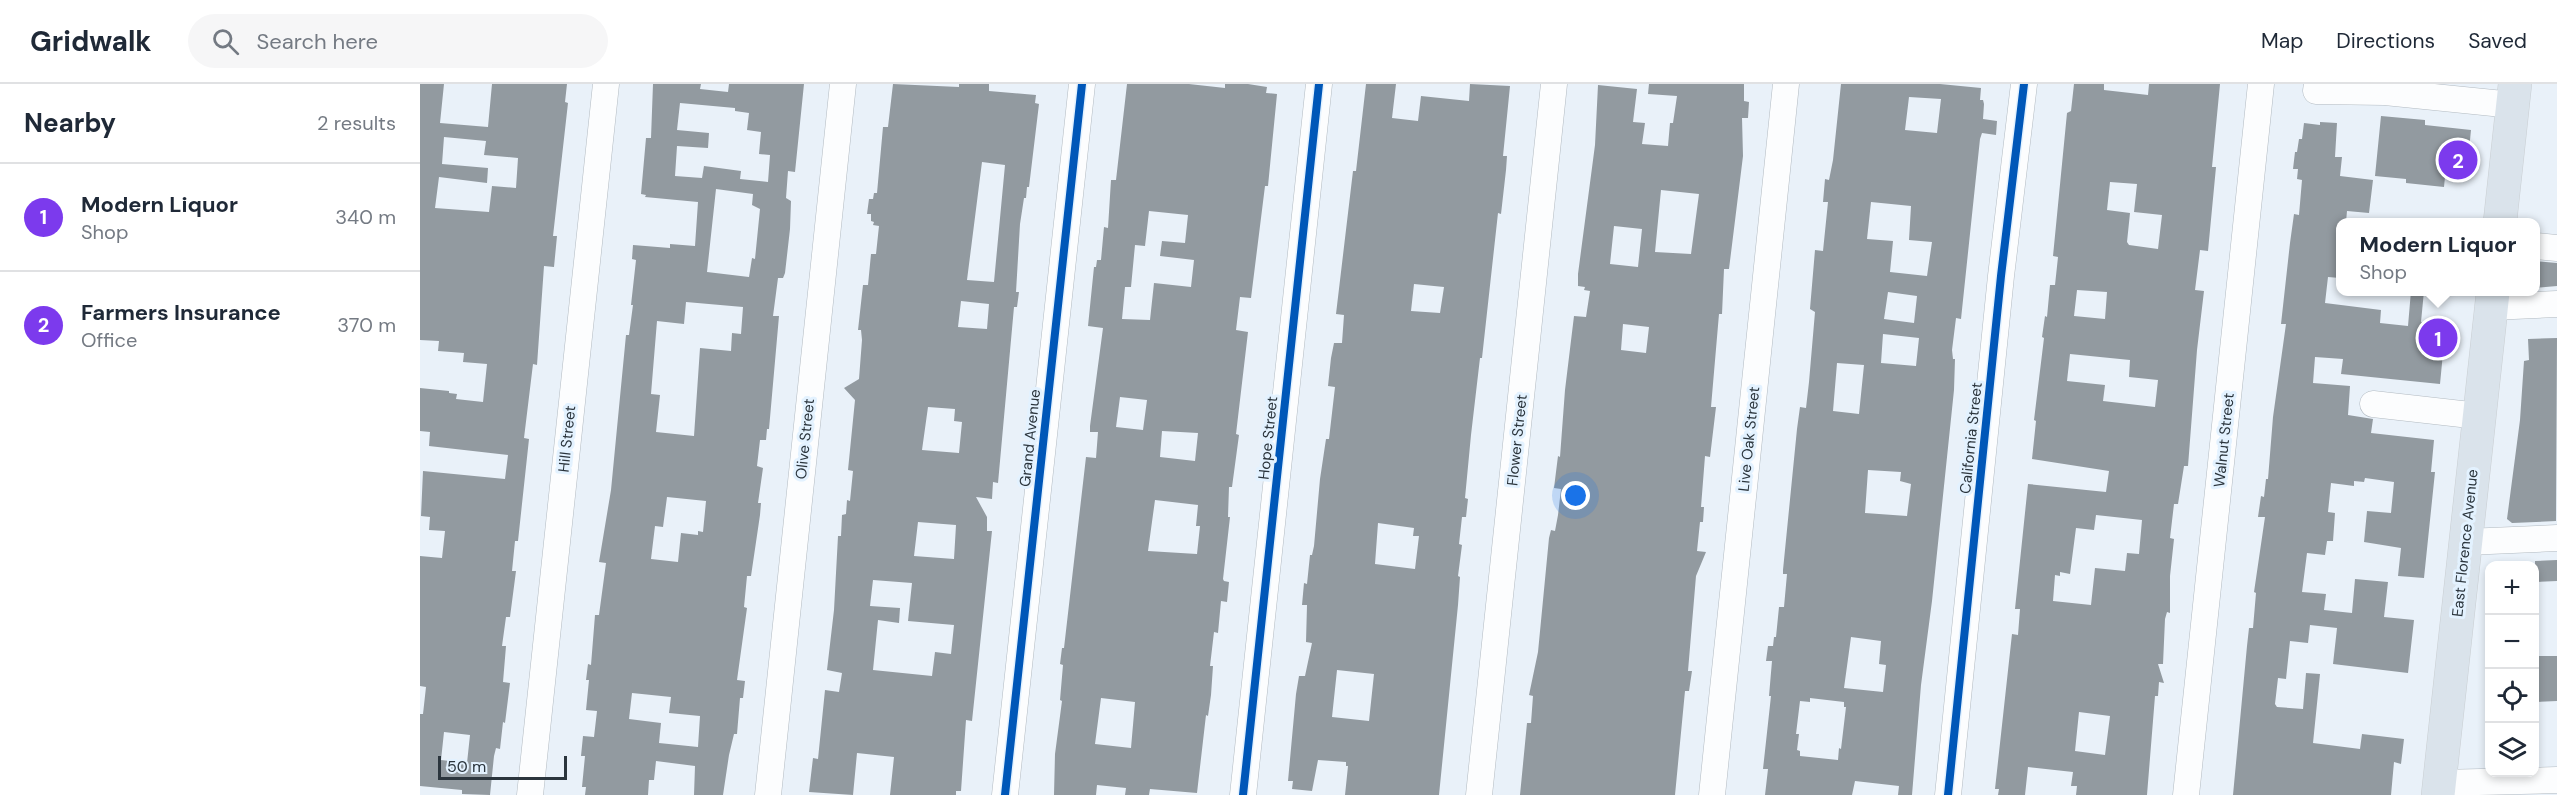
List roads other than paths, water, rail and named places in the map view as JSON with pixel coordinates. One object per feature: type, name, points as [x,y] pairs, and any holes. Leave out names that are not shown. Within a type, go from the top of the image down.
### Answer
[{"type":"main road","points":[[2500,218],[2514,94]]},
{"type":"main road","name":"East Florence Avenue","points":[[2439,789],[2492,299]]},
{"type":"street","name":"Hill Street","points":[[530,795],[606,84]]},
{"type":"street","name":"Olive Street","points":[[768,795],[843,84]]},
{"type":"street","name":"Grand Avenue","points":[[1005,795],[1082,84]]},
{"type":"street","name":"Hope Street","points":[[1243,795],[1319,84]]},
{"type":"street","name":"Flower Street","points":[[1479,795],[1554,84]]},
{"type":"street","name":"Live Oak Street","points":[[1712,795],[1786,84]]},
{"type":"street","name":"California Street","points":[[1948,795],[2001,276],[2024,84]]},
{"type":"street","name":"Walnut Street","points":[[2186,795],[2262,84]]},
{"type":"street","points":[[2317,84],[2316,91],[2373,88],[2514,94]]},
{"type":"street","points":[[2540,246],[2557,248]]},
{"type":"street","points":[[2492,299],[2557,304]]},
{"type":"street","points":[[2373,404],[2479,416]]},
{"type":"street","points":[[2466,542],[2557,538]]},
{"type":"street","points":[[2439,789],[2557,780]]},
{"type":"place","name":"Farmers Insurance","points":[[2458,160]]},
{"type":"place","name":"Modern Liquor","points":[[2438,338]]}]
